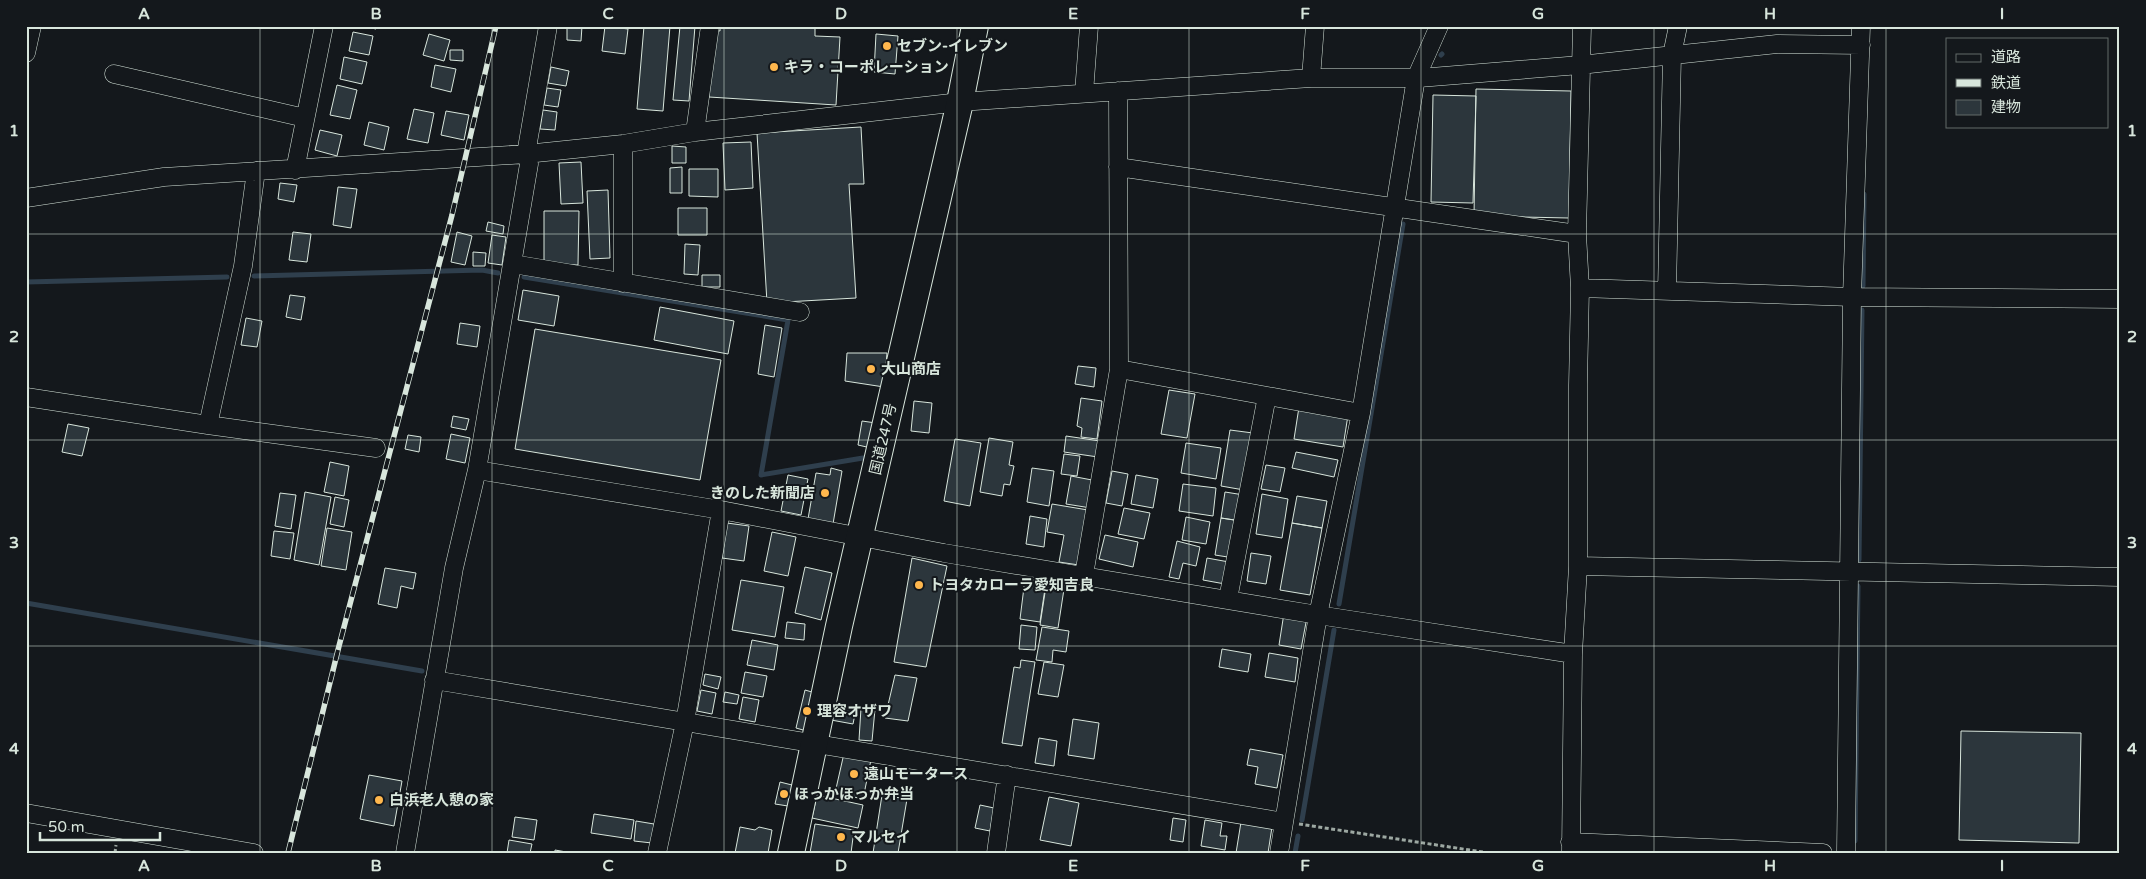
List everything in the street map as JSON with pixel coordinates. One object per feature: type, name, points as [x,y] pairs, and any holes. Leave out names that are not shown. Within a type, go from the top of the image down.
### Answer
[{"type":"highway","name":"国道247号","points":[[791,853],[813,743],[960,102],[975,26]]},
{"type":"street","points":[[26,53],[32,26]]},
{"type":"street","points":[[295,170],[324,26]]},
{"type":"street","points":[[405,853],[454,568],[477,470],[513,264],[529,164],[526,154],[548,26]]},
{"type":"street","points":[[695,132],[710,26]]},
{"type":"street","points":[[1084,93],[1088,26]]},
{"type":"street","points":[[1311,78],[1315,26]]},
{"type":"street","points":[[1279,853],[1318,615],[1361,413],[1416,78],[1440,26]]},
{"type":"street","points":[[1582,26],[1578,234],[1580,288],[1578,566],[1573,654],[1570,847],[1823,853]]},
{"type":"street","points":[[1667,291],[1672,55],[1678,26]]},
{"type":"street","points":[[1846,853],[1852,297],[1861,26]]},
{"type":"street","points":[[26,198],[164,177],[526,154],[623,144],[695,132],[960,102],[1311,78],[1416,78],[1580,65],[1777,44],[1861,45]]},
{"type":"street","points":[[114,74],[305,118]]},
{"type":"street","points":[[1084,575],[1119,369],[1118,91]]},
{"type":"street","points":[[623,144],[623,283]]},
{"type":"street","points":[[1118,167],[1578,234]]},
{"type":"street","points":[[208,426],[243,266],[256,171]]},
{"type":"street","points":[[513,264],[800,312]]},
{"type":"street","points":[[1580,288],[1852,297],[2120,299]]},
{"type":"street","points":[[1119,369],[1361,413]]},
{"type":"street","points":[[1228,599],[1267,396]]},
{"type":"street","points":[[26,397],[208,426],[376,448]]},
{"type":"street","points":[[477,470],[721,510],[860,538],[1318,615],[1573,654]]},
{"type":"street","points":[[657,853],[686,722],[721,510]]},
{"type":"street","points":[[1578,566],[2120,577]]},
{"type":"street","points":[[434,680],[1284,822]]},
{"type":"street","points":[[996,853],[1007,775]]},
{"type":"street","points":[[26,813],[254,853]]},
{"type":"path","points":[[1284,822],[1489,853]]},
{"type":"building","points":[[362,26],[377,26],[376,29]]},
{"type":"building","points":[[567,26],[582,26],[581,41],[567,40]]},
{"type":"building","points":[[605,26],[628,29],[625,54],[602,51]]},
{"type":"building","points":[[644,26],[670,26],[663,111],[637,109]]},
{"type":"building","points":[[680,26],[695,26],[689,101],[673,100]]},
{"type":"building","name":"キラ・コーポレーション","points":[[720,26],[815,26],[815,36],[840,37],[836,105],[709,97],[713,30],[720,31]]},
{"type":"building","points":[[353,32],[373,36],[369,55],[349,51]]},
{"type":"building","points":[[429,34],[450,40],[444,61],[423,55]]},
{"type":"building","points":[[876,34],[898,36],[895,74],[874,72]]},
{"type":"building","points":[[450,50],[463,50],[463,61],[450,60]]},
{"type":"building","points":[[344,57],[367,62],[362,84],[340,79]]},
{"type":"building","points":[[435,65],[456,69],[451,92],[431,87]]},
{"type":"building","points":[[551,67],[569,71],[566,86],[548,83]]},
{"type":"building","points":[[337,85],[357,90],[350,119],[330,115]]},
{"type":"building","points":[[547,88],[561,90],[558,107],[544,105]]},
{"type":"building","points":[[1476,89],[1571,91],[1569,218],[1474,216]]},
{"type":"building","points":[[1433,95],[1476,96],[1473,203],[1431,202]]},
{"type":"building","points":[[414,109],[434,113],[428,143],[407,139]]},
{"type":"building","points":[[543,110],[557,112],[555,130],[540,129]]},
{"type":"building","points":[[446,111],[469,115],[464,140],[441,135]]},
{"type":"building","points":[[369,122],[389,127],[384,150],[364,145]]},
{"type":"building","points":[[861,127],[864,184],[849,184],[856,298],[767,303],[757,133]]},
{"type":"building","points":[[320,130],[342,135],[337,156],[315,150]]},
{"type":"building","points":[[751,142],[753,188],[725,190],[723,143]]},
{"type":"building","points":[[672,146],[686,147],[686,163],[672,163]]},
{"type":"building","points":[[581,162],[583,203],[561,204],[559,163]]},
{"type":"building","points":[[682,167],[682,193],[670,193],[670,168]]},
{"type":"building","points":[[689,169],[718,169],[718,197],[689,196]]},
{"type":"building","points":[[280,183],[297,185],[294,202],[278,199]]},
{"type":"building","points":[[338,187],[357,189],[351,228],[333,225]]},
{"type":"building","points":[[608,190],[610,258],[590,259],[587,191]]},
{"type":"building","points":[[678,208],[707,208],[707,235],[678,235]]},
{"type":"building","points":[[544,211],[579,211],[578,265],[544,264]]},
{"type":"building","points":[[488,222],[504,226],[503,234],[486,231]]},
{"type":"building","points":[[293,232],[311,234],[307,262],[289,260]]},
{"type":"building","points":[[457,232],[472,236],[465,265],[451,262]]},
{"type":"building","points":[[492,235],[506,237],[502,265],[488,263]]},
{"type":"building","points":[[685,244],[700,245],[698,275],[684,274]]},
{"type":"building","points":[[473,252],[486,253],[485,266],[473,266]]},
{"type":"building","points":[[702,275],[720,275],[720,287],[702,287]]},
{"type":"building","points":[[523,290],[559,296],[554,326],[518,320]]},
{"type":"building","points":[[290,295],[305,297],[301,320],[286,317]]},
{"type":"building","points":[[660,307],[734,321],[728,354],[654,340]]},
{"type":"building","points":[[246,318],[262,321],[257,347],[241,345]]},
{"type":"building","points":[[460,323],[480,326],[477,347],[457,344]]},
{"type":"building","points":[[765,325],[782,328],[774,377],[758,374]]},
{"type":"building","points":[[535,329],[721,360],[700,480],[515,449]]},
{"type":"building","points":[[847,353],[887,353],[884,387],[845,381]]},
{"type":"building","points":[[1078,366],[1096,368],[1094,387],[1075,384]]},
{"type":"building","points":[[1169,390],[1195,394],[1187,438],[1161,434]]},
{"type":"building","points":[[1081,398],[1102,401],[1097,439],[1081,437],[1082,428],[1077,426]]},
{"type":"building","points":[[914,401],[932,403],[929,433],[911,431]]},
{"type":"building","points":[[1299,407],[1348,415],[1343,447],[1294,439]]},
{"type":"building","points":[[453,416],[469,419],[466,430],[451,427]]},
{"type":"building","points":[[862,421],[876,423],[871,448],[858,445]]},
{"type":"building","points":[[68,424],[89,428],[82,456],[62,452]]},
{"type":"building","points":[[1230,430],[1253,433],[1244,490],[1221,486]]},
{"type":"building","points":[[451,434],[470,438],[465,463],[446,459]]},
{"type":"building","points":[[408,435],[421,437],[419,452],[405,449]]},
{"type":"building","points":[[1066,436],[1100,441],[1098,457],[1064,452]]},
{"type":"building","points":[[989,438],[1013,442],[1009,465],[1014,466],[1010,485],[1004,484],[1002,496],[980,492]]},
{"type":"building","points":[[955,439],[981,443],[970,506],[944,501]]},
{"type":"building","points":[[1186,443],[1221,448],[1216,479],[1181,473]]},
{"type":"building","points":[[1296,452],[1338,460],[1334,477],[1292,468]]},
{"type":"building","points":[[1064,454],[1080,456],[1077,476],[1061,474]]},
{"type":"building","points":[[330,462],[349,466],[344,496],[324,492]]},
{"type":"building","points":[[1266,465],[1285,468],[1280,492],[1261,489]]},
{"type":"building","points":[[831,468],[842,471],[833,524],[808,519],[816,473],[830,475]]},
{"type":"building","points":[[1032,468],[1054,471],[1049,506],[1027,502]]},
{"type":"building","points":[[1112,471],[1128,474],[1122,506],[1106,503]]},
{"type":"building","points":[[788,475],[808,479],[801,515],[781,511]]},
{"type":"building","points":[[1136,475],[1158,479],[1153,508],[1131,504]]},
{"type":"building","points":[[1071,476],[1092,480],[1091,508],[1066,504]]},
{"type":"building","points":[[1183,484],[1216,488],[1213,516],[1179,511]]},
{"type":"building","points":[[305,492],[331,497],[319,565],[294,560]]},
{"type":"building","points":[[1225,492],[1244,495],[1241,521],[1221,518]]},
{"type":"building","points":[[280,493],[296,495],[291,529],[275,526]]},
{"type":"building","points":[[1262,494],[1288,499],[1282,538],[1256,534]]},
{"type":"building","points":[[1297,496],[1327,501],[1322,528],[1292,523]]},
{"type":"building","points":[[335,497],[349,500],[344,527],[330,524]]},
{"type":"building","points":[[1052,504],[1088,510],[1079,565],[1059,562],[1064,535],[1047,532]]},
{"type":"building","points":[[1124,508],[1150,513],[1144,539],[1118,534]]},
{"type":"building","points":[[1030,516],[1047,519],[1044,547],[1026,544]]},
{"type":"building","points":[[1186,517],[1210,522],[1206,544],[1182,540]]},
{"type":"building","points":[[1221,518],[1241,521],[1234,558],[1215,555]]},
{"type":"building","points":[[727,523],[749,526],[744,561],[722,558]]},
{"type":"building","points":[[1292,523],[1322,528],[1310,595],[1280,590]]},
{"type":"building","points":[[327,528],[352,532],[346,570],[321,566]]},
{"type":"building","points":[[274,531],[294,533],[290,559],[271,556]]},
{"type":"building","points":[[772,532],[796,537],[788,576],[764,571]]},
{"type":"building","points":[[1105,535],[1138,542],[1133,567],[1099,559]]},
{"type":"building","points":[[1177,541],[1200,547],[1196,566],[1183,563],[1179,579],[1169,577]]},
{"type":"building","points":[[1251,553],[1271,556],[1266,584],[1247,581]]},
{"type":"building","points":[[912,558],[947,566],[926,667],[894,662]]},
{"type":"building","points":[[1207,558],[1229,562],[1225,584],[1203,580]]},
{"type":"building","points":[[805,567],[832,573],[821,620],[795,613]]},
{"type":"building","points":[[385,568],[416,573],[413,589],[401,586],[397,608],[378,604]]},
{"type":"building","points":[[1048,573],[1066,576],[1058,628],[1040,625]]},
{"type":"building","points":[[1025,579],[1046,582],[1040,622],[1020,619]]},
{"type":"building","points":[[741,580],[784,587],[775,637],[732,630]]},
{"type":"building","points":[[1284,613],[1307,617],[1301,649],[1279,645]]},
{"type":"building","points":[[787,622],[805,624],[804,640],[785,638]]},
{"type":"building","points":[[1021,625],[1037,627],[1035,650],[1019,649]]},
{"type":"building","points":[[1042,627],[1069,631],[1066,652],[1053,650],[1052,662],[1036,660]]},
{"type":"building","points":[[752,640],[778,645],[774,670],[747,665]]},
{"type":"building","points":[[1222,649],[1251,654],[1248,672],[1219,667]]},
{"type":"building","points":[[1269,653],[1298,658],[1295,682],[1265,677]]},
{"type":"building","points":[[1021,660],[1035,662],[1022,746],[1002,743],[1014,667],[1020,668]]},
{"type":"building","points":[[1044,662],[1064,665],[1058,697],[1038,694]]},
{"type":"building","points":[[745,672],[767,676],[763,697],[741,693]]},
{"type":"building","points":[[705,674],[721,677],[718,689],[703,685]]},
{"type":"building","points":[[895,675],[917,678],[908,721],[885,718]]},
{"type":"building","points":[[701,690],[716,693],[712,714],[697,711]]},
{"type":"building","points":[[805,690],[819,694],[810,732],[796,728]]},
{"type":"building","points":[[725,692],[739,695],[737,704],[723,702]]},
{"type":"building","points":[[743,697],[759,700],[755,722],[739,719]]},
{"type":"building","points":[[833,705],[856,709],[853,724],[831,720]]},
{"type":"building","points":[[861,708],[875,709],[872,741],[859,740]]},
{"type":"building","points":[[1073,719],[1099,723],[1094,759],[1068,755]]},
{"type":"building","points":[[1961,731],[2081,733],[2079,843],[1959,840]]},
{"type":"building","points":[[1039,738],[1057,741],[1054,766],[1035,763]]},
{"type":"building","name":"遠山モータース","points":[[845,749],[872,755],[863,799],[835,793]]},
{"type":"building","points":[[1250,749],[1283,755],[1277,788],[1255,784],[1258,767],[1247,765]]},
{"type":"building","name":"白浜老人憩の家","points":[[369,775],[402,781],[394,826],[360,819]]},
{"type":"building","name":"ほっかほっか弁当","points":[[780,782],[792,785],[788,806],[775,804]]},
{"type":"building","points":[[817,795],[863,805],[858,828],[812,818]]},
{"type":"building","points":[[882,795],[907,799],[898,853],[873,853]]},
{"type":"building","points":[[1049,797],[1079,803],[1071,846],[1040,840]]},
{"type":"building","points":[[980,805],[994,808],[990,831],[975,828]]},
{"type":"building","points":[[594,814],[634,820],[631,839],[591,833]]},
{"type":"building","points":[[515,817],[537,820],[534,840],[512,837]]},
{"type":"building","points":[[1173,818],[1186,820],[1183,842],[1170,840]]},
{"type":"building","points":[[1205,820],[1222,823],[1220,836],[1227,836],[1225,850],[1201,846]]},
{"type":"building","points":[[636,821],[654,824],[652,843],[634,841]]},
{"type":"building","points":[[1241,822],[1272,827],[1268,853],[1236,853]]},
{"type":"building","points":[[815,824],[854,830],[851,853],[810,853]]},
{"type":"building","points":[[740,827],[755,830],[759,827],[772,830],[768,853],[735,853]]},
{"type":"building","points":[[509,840],[532,844],[530,853],[507,853]]},
{"type":"building","points":[[555,850],[572,853],[555,853]]},
{"type":"waterway","points":[[1863,286],[1864,194]]},
{"type":"waterway","points":[[1339,604],[1403,224]]},
{"type":"waterway","points":[[254,276],[482,270],[498,273]]},
{"type":"waterway","points":[[26,282],[227,277]]},
{"type":"waterway","points":[[524,277],[788,320],[761,475],[869,457]]},
{"type":"waterway","points":[[1859,560],[1862,310]]},
{"type":"waterway","points":[[1855,841],[1858,586]]},
{"type":"waterway","points":[[26,603],[422,671]]},
{"type":"waterway","points":[[1302,820],[1334,630]]},
{"type":"waterway","points":[[1295,853],[1298,836]]},
{"type":"railway","points":[[288,853],[339,646],[452,215],[496,26]]},
{"type":"place","name":"セブン-イレブン","points":[[887,46]]},
{"type":"place","name":"キラ・コーポレーション","points":[[774,67]]},
{"type":"place","name":"大山商店","points":[[871,369]]},
{"type":"place","name":"きのした新聞店","points":[[825,493]]},
{"type":"place","name":"トヨタカローラ愛知吉良","points":[[919,585]]},
{"type":"place","name":"理容オザワ","points":[[807,711]]},
{"type":"place","name":"遠山モータース","points":[[854,774]]},
{"type":"place","name":"ほっかほっか弁当","points":[[784,794]]},
{"type":"place","name":"白浜老人憩の家","points":[[379,800]]},
{"type":"place","name":"マルセイ","points":[[841,837]]}]
